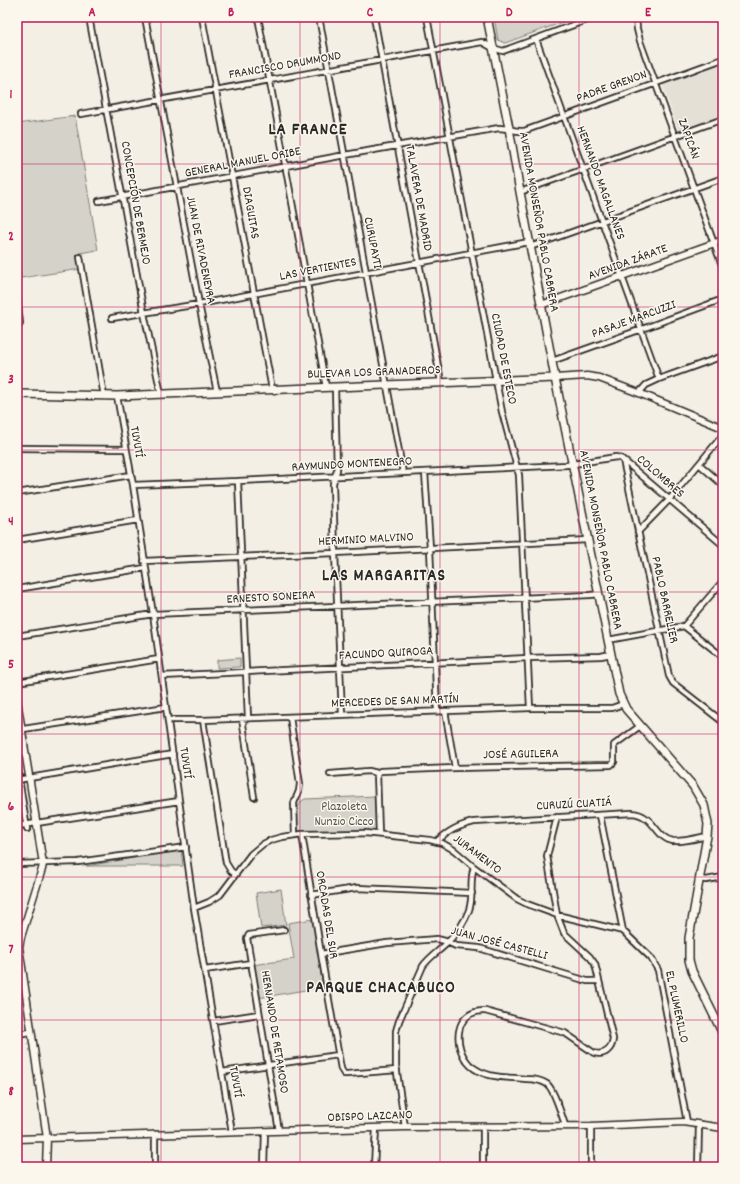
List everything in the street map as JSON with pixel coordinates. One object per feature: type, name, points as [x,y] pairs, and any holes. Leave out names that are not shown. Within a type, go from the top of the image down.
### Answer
[{"type":"main road","name":"AVENIDA MONSEÑOR PABLO CABRERA","points":[[487,17],[555,378],[619,694],[623,704],[640,726],[689,780],[704,805],[708,819],[707,836],[689,938],[689,960],[695,977],[723,1034]]},
{"type":"main road","name":"AVENIDA ZÁRATE","points":[[541,305],[723,240]]},
{"type":"main road","name":"BULEVAR LOS GRANADEROS","points":[[17,394],[117,396],[593,377],[639,393],[723,428]]},
{"type":"main road","points":[[17,700],[19,729],[29,778],[43,864],[18,947],[47,1138],[46,1167]]},
{"type":"main road","name":"OBISPO LAZCANO","points":[[17,1139],[405,1127],[591,1126],[687,1122],[723,1128]]},
{"type":"street","name":"CONCEPCIÓN DE BERMEJO","points":[[89,17],[160,394]]},
{"type":"street","name":"JUAN DE RIVADENEYRA","points":[[145,17],[217,392]]},
{"type":"street","name":"DIAGUITAS","points":[[202,17],[272,389]]},
{"type":"street","points":[[258,17],[326,387]]},
{"type":"street","name":"CURUPAYTI","points":[[319,17],[403,473]]},
{"type":"street","name":"TALAVERA DE MADRID","points":[[374,17],[441,382]]},
{"type":"street","name":"CIUDAD DE ESTECO","points":[[427,17],[504,424],[520,475],[530,708]]},
{"type":"street","name":"FRANCISCO DRUMMOND","points":[[81,114],[482,42],[503,51],[595,17]]},
{"type":"street","name":"ZAPICÁN","points":[[636,17],[640,40],[723,268]]},
{"type":"street","name":"HERNANDO MAGALLANES","points":[[536,39],[659,379]]},
{"type":"street","name":"PADRE GRENON","points":[[509,128],[516,131],[524,130],[723,59]]},
{"type":"street","points":[[520,192],[723,119]]},
{"type":"street","name":"GENERAL MANUEL ORIBE","points":[[99,201],[450,136],[499,128],[509,128]]},
{"type":"street","name":"LAS VERTIENTES","points":[[112,318],[199,304],[366,272],[529,244],[602,222],[723,178]]},
{"type":"street","points":[[80,257],[104,396]]},
{"type":"street","points":[[17,299],[18,324]]},
{"type":"street","name":"PASAJE MARCUZZI","points":[[552,360],[723,299]]},
{"type":"street","points":[[639,393],[646,385],[659,379],[723,356]]},
{"type":"street","points":[[335,387],[337,470],[333,483],[342,714]]},
{"type":"street","name":"TUYUTÍ","points":[[117,396],[153,614],[194,908],[232,1132]]},
{"type":"street","points":[[638,532],[669,500],[723,435]]},
{"type":"street","points":[[17,448],[126,449]]},
{"type":"street","name":"COLOMBRES","points":[[573,464],[611,457],[622,459],[723,545]]},
{"type":"street","name":"PABLO BARRELIER","points":[[622,459],[670,680],[723,722]]},
{"type":"street","name":"RAYMUNDO MONTENEGRO","points":[[132,485],[335,477],[573,464]]},
{"type":"street","points":[[699,464],[723,485]]},
{"type":"street","points":[[425,472],[437,711]]},
{"type":"street","points":[[17,493],[131,475]]},
{"type":"street","points":[[238,481],[246,671],[245,718],[254,797]]},
{"type":"street","points":[[17,540],[138,520]]},
{"type":"street","name":"HERMINIO MALVINO","points":[[144,561],[588,540]]},
{"type":"street","points":[[17,589],[145,568]]},
{"type":"street","points":[[608,640],[684,626],[723,581]]},
{"type":"street","name":"ERNESTO SONEIRA","points":[[17,636],[153,614],[432,603],[599,594]]},
{"type":"street","points":[[684,626],[723,657]]},
{"type":"street","name":"FACUNDO QUIROGA","points":[[162,676],[528,658],[601,656],[611,654]]},
{"type":"street","points":[[17,682],[159,659]]},
{"type":"street","name":"MERCEDES DE SAN MARTÍN","points":[[168,720],[530,708],[612,708],[623,704]]},
{"type":"street","points":[[19,729],[166,707]]},
{"type":"street","points":[[445,711],[455,768]]},
{"type":"street","points":[[290,717],[300,784],[294,804],[295,836]]},
{"type":"street","points":[[203,720],[226,863],[235,874]]},
{"type":"street","name":"JOSÉ AGUILERA","points":[[330,774],[369,771],[376,773],[380,771],[455,768],[611,765],[614,762],[614,745],[640,726]]},
{"type":"street","points":[[18,780],[173,754]]},
{"type":"street","points":[[17,766],[18,780],[27,827]]},
{"type":"street","points":[[376,773],[379,834]]},
{"type":"street","points":[[17,826],[27,827],[36,824],[179,801]]},
{"type":"street","name":"CURUZÚ CUATIÁ","points":[[437,841],[450,830],[474,822],[638,814],[645,816],[664,836],[672,840],[678,841],[707,836]]},
{"type":"street","points":[[600,815],[623,931]]},
{"type":"street","points":[[557,817],[547,856],[557,915],[564,933],[593,961],[613,1039],[611,1047],[604,1053],[599,1054],[590,1051],[565,1034],[490,1011],[479,1011],[470,1014],[462,1022],[459,1031],[459,1041],[462,1052],[467,1061],[475,1069],[494,1076],[533,1079],[547,1084],[552,1091],[565,1126]]},
{"type":"street","name":"JURAMENTO","points":[[194,908],[209,902],[220,895],[250,854],[271,840],[302,834],[354,832],[437,841],[450,848],[522,902],[557,915],[623,931]]},
{"type":"street","name":"ORCADAS DEL SUR","points":[[302,834],[320,954],[341,1069],[344,1074],[397,1070]]},
{"type":"street","points":[[17,864],[78,862],[186,847]]},
{"type":"street","points":[[405,1127],[397,1070],[396,1031],[399,1021],[424,966],[429,959],[448,942],[461,925],[468,911],[471,903],[472,873],[474,867]]},
{"type":"street","points":[[699,879],[706,880],[723,877]]},
{"type":"street","points":[[312,895],[357,888],[472,894]]},
{"type":"street","name":"HERNANDO DE RETAMOSO","points":[[279,1131],[247,938],[249,935],[284,930]]},
{"type":"street","name":"EL PLUMERILLO","points":[[623,931],[650,958],[658,970],[687,1122]]},
{"type":"street","name":"JUAN JOSÉ CASTELLI","points":[[320,954],[386,943],[437,939],[456,946],[479,948],[587,981],[599,981]]},
{"type":"street","points":[[205,970],[251,962]]},
{"type":"street","points":[[214,1021],[260,1014]]},
{"type":"street","points":[[17,1034],[31,1032]]},
{"type":"street","points":[[222,1072],[338,1055]]},
{"type":"street","points":[[698,1167],[699,1125]]},
{"type":"street","points":[[591,1126],[591,1167]]},
{"type":"street","points":[[483,1127],[483,1167]]},
{"type":"street","points":[[374,1167],[376,1128]]},
{"type":"street","points":[[264,1167],[265,1131]]},
{"type":"street","points":[[155,1134],[155,1167]]},
{"type":"shaded area","points":[[723,61],[723,116],[679,132],[662,83]]},
{"type":"green space","points":[[494,17],[577,17],[505,43],[498,40]]},
{"type":"green space","points":[[75,116],[98,250],[79,253],[81,269],[21,278],[17,255],[17,124]]},
{"type":"green space","points":[[240,658],[240,667],[217,668],[217,660]]},
{"type":"green space","name":"Plazoleta Nunzio Cicco","points":[[377,796],[378,831],[298,832],[298,809],[299,805],[305,799]]},
{"type":"green space","points":[[181,850],[183,866],[86,866]]},
{"type":"green space","points":[[281,889],[286,925],[261,928],[256,893]]},
{"type":"green space","points":[[313,919],[323,987],[258,998],[252,965],[294,959],[288,923]]},
{"type":"district","name":"LA FRANCE","points":[[308,131]]},
{"type":"district","name":"LAS MARGARITAS","points":[[384,577]]},
{"type":"district","name":"PARQUE CHACABUCO","points":[[381,989]]}]
